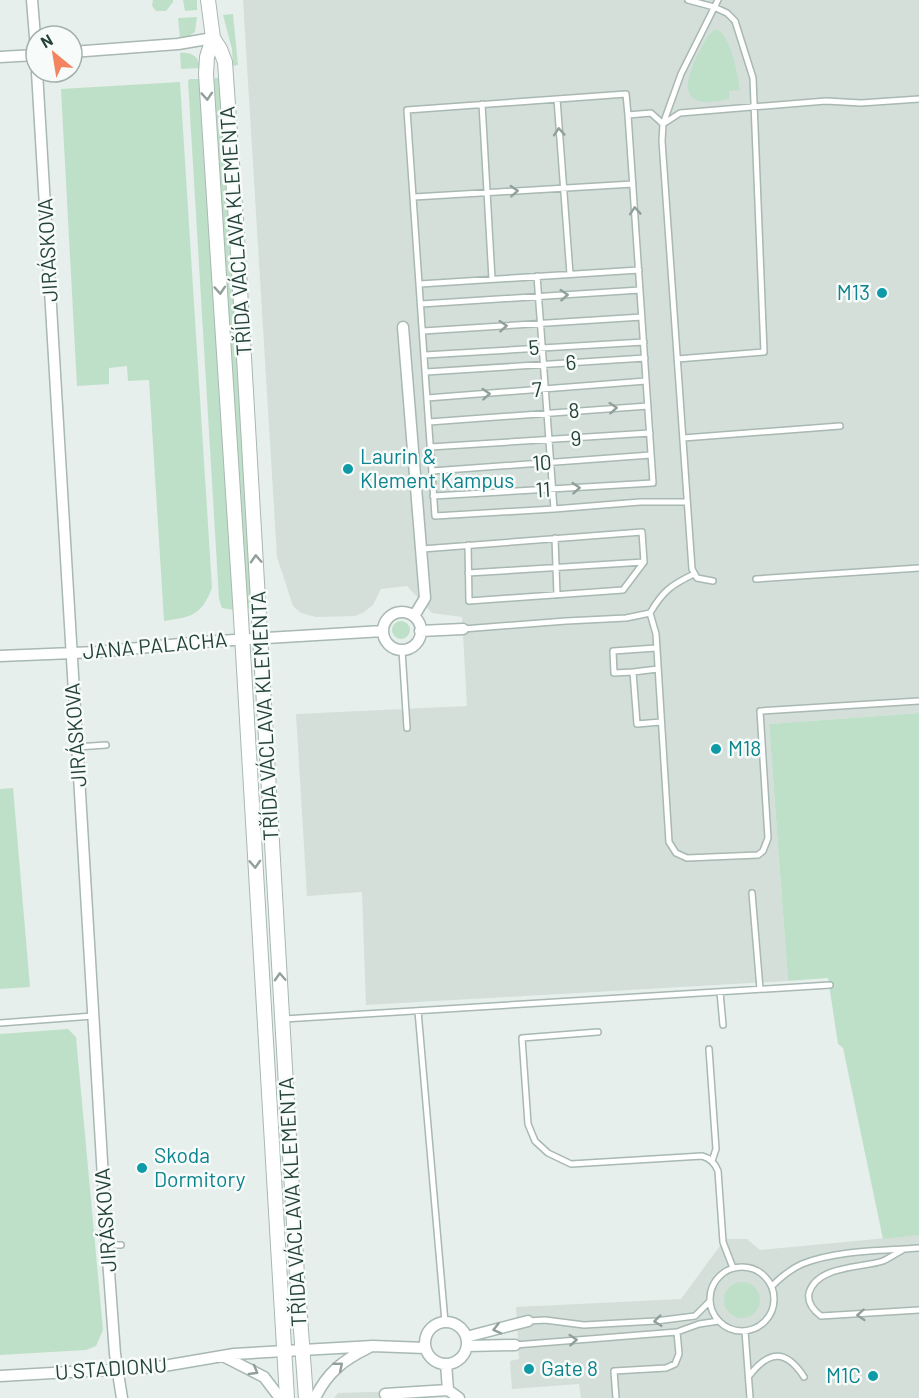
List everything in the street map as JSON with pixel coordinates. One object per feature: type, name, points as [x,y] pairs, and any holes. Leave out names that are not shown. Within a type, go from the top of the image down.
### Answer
[{"type":"street","points":[[32,0],[34,24]]},
{"type":"street","name":"TŘÍDA VÁCLAVA KLEMENTA","points":[[208,0],[213,38],[224,57],[226,72],[306,1398]]},
{"type":"street","points":[[84,51],[178,44],[213,38]]},
{"type":"street","name":"TŘÍDA VÁCLAVA KLEMENTA","points":[[213,38],[207,57],[206,74],[287,1398]]},
{"type":"street","points":[[0,57],[24,56]]},
{"type":"street","name":"JIRÁSKOVA","points":[[39,84],[93,1016],[115,1354],[122,1398]]},
{"type":"street","points":[[403,327],[425,598],[414,616]]},
{"type":"street","points":[[402,612],[414,616],[420,625],[420,631],[419,637],[412,646],[402,650],[390,646],[383,637],[383,631],[391,615],[402,612]]},
{"type":"street","points":[[420,631],[463,629]]},
{"type":"street","name":"JANA PALACHA","points":[[0,656],[383,631]]},
{"type":"street","points":[[467,1341],[528,1321]]},
{"type":"street","points":[[467,1341],[462,1357],[458,1361],[446,1364],[430,1357],[425,1341],[432,1328],[445,1322],[458,1326],[467,1341],[485,1346],[515,1345]]},
{"type":"street","points":[[315,1398],[323,1382],[335,1368],[356,1353],[372,1346]]},
{"type":"street","name":"U STADIONU","points":[[0,1376],[158,1367],[220,1355],[372,1346],[426,1348]]},
{"type":"street","points":[[220,1355],[264,1377],[280,1398]]},
{"type":"street","points":[[446,1364],[448,1390]]},
{"type":"street","points":[[385,1394],[404,1395],[448,1390],[459,1398]]},
{"type":"lane","points":[[677,359],[764,352],[752,107],[753,78],[735,21],[714,7],[688,0]]},
{"type":"lane","points":[[713,581],[703,580],[694,574],[692,569],[662,141],[663,124],[681,74],[718,0]]},
{"type":"lane","points":[[651,455],[626,94],[407,110],[435,516],[640,501],[686,502]]},
{"type":"lane","points":[[557,99],[570,274]]},
{"type":"lane","points":[[663,124],[680,113],[826,101],[861,103],[919,99]]},
{"type":"lane","points":[[482,104],[492,279]]},
{"type":"lane","points":[[628,115],[651,114],[663,124]]},
{"type":"lane","points":[[414,196],[633,184]]},
{"type":"lane","points":[[420,284],[639,270]]},
{"type":"lane","points":[[537,276],[554,509]]},
{"type":"lane","points":[[421,304],[640,290]]},
{"type":"lane","points":[[423,331],[642,317]]},
{"type":"lane","name":"5","points":[[425,356],[644,342]]},
{"type":"lane","name":"6","points":[[426,372],[645,358]]},
{"type":"lane","name":"7","points":[[427,398],[646,381]]},
{"type":"lane","name":"8","points":[[429,422],[648,406]]},
{"type":"lane","points":[[683,438],[840,426]]},
{"type":"lane","name":"9","points":[[430,447],[650,433]]},
{"type":"lane","name":"10","points":[[432,471],[651,455]]},
{"type":"lane","name":"11","points":[[433,496],[653,483],[651,455]]},
{"type":"lane","points":[[422,549],[468,545],[555,538],[642,532],[644,562],[623,590],[469,601],[468,545]]},
{"type":"lane","points":[[555,538],[557,595]]},
{"type":"lane","points":[[468,573],[644,562]]},
{"type":"lane","points":[[756,579],[919,567]]},
{"type":"lane","points":[[694,574],[675,583],[661,594],[650,613],[656,634],[669,842],[676,853],[687,858],[758,855],[763,851],[768,838],[760,711],[919,701]]},
{"type":"lane","points":[[463,629],[626,618],[650,613]]},
{"type":"lane","points":[[656,648],[613,651],[614,673],[658,669]]},
{"type":"lane","points":[[402,650],[407,728]]},
{"type":"lane","points":[[633,672],[637,724],[661,722]]},
{"type":"lane","points":[[77,747],[106,745]]},
{"type":"lane","points":[[752,893],[760,989]]},
{"type":"lane","points":[[282,1019],[830,984]]},
{"type":"lane","points":[[720,992],[723,1025]]},
{"type":"lane","points":[[418,1011],[445,1322]]},
{"type":"lane","points":[[0,1023],[93,1016]]},
{"type":"lane","points":[[598,1032],[522,1038],[526,1115],[531,1132],[541,1148],[555,1158],[572,1164],[702,1156],[712,1161],[718,1171],[723,1242],[733,1268]]},
{"type":"lane","points":[[709,1049],[716,1149],[712,1161]]},
{"type":"lane","points":[[108,1245],[121,1245]]},
{"type":"lane","points":[[772,1286],[785,1274],[800,1265],[820,1258],[919,1248]]},
{"type":"lane","points":[[904,1249],[883,1261],[863,1264],[823,1276],[814,1284],[809,1301],[813,1310],[821,1316],[919,1310]]},
{"type":"lane","points":[[742,1267],[760,1272],[772,1286],[774,1300],[770,1315],[759,1326],[745,1331],[735,1330],[719,1321],[711,1308],[710,1301],[714,1284],[719,1277],[733,1268],[742,1267]]},
{"type":"lane","points":[[528,1321],[545,1320],[584,1325],[656,1321],[694,1316],[710,1301]]},
{"type":"lane","points":[[515,1345],[677,1332],[699,1324],[719,1321]]},
{"type":"lane","points":[[745,1331],[750,1398]]},
{"type":"lane","points":[[616,1398],[614,1371],[666,1368],[675,1364],[679,1354],[677,1332]]},
{"type":"lane","points":[[749,1376],[759,1363],[767,1358],[778,1356],[795,1363],[804,1377]]},
{"type":"shaded area","points":[[243,0],[919,0],[919,713],[769,724],[788,981],[366,1005],[362,892],[307,896],[296,714],[467,706],[462,617],[432,613],[407,586],[381,589],[373,605],[355,616],[316,617],[301,613],[293,606],[277,557]]},
{"type":"shaded area","points":[[919,1235],[919,1398],[581,1398],[579,1384],[512,1389],[510,1361],[519,1359],[516,1307],[681,1299],[725,1239],[747,1239],[760,1250]]},
{"type":"shaded area","points":[[400,1391],[411,1398],[334,1398],[338,1393]]},
{"type":"green space","points":[[153,0],[173,0],[173,2],[166,11],[156,11],[152,6]]},
{"type":"green space","points":[[183,0],[197,0],[197,10],[185,11]]},
{"type":"green space","points":[[233,14],[238,65],[233,66],[232,49],[223,15]]},
{"type":"green space","points":[[197,17],[195,32],[180,38],[178,18]]},
{"type":"green space","points":[[716,29],[721,32],[730,47],[740,90],[729,91],[729,99],[705,102],[691,96],[688,91],[689,77],[707,38]]},
{"type":"green space","points":[[180,53],[194,56],[200,68],[181,69]]},
{"type":"green space","points":[[214,78],[219,78],[252,608],[246,608]]},
{"type":"green space","points":[[202,79],[234,610],[222,608],[219,599],[188,81]]},
{"type":"green space","points":[[180,82],[212,588],[204,604],[194,614],[164,621],[149,380],[128,381],[127,366],[109,368],[109,384],[77,386],[61,89]]},
{"type":"green space","points":[[401,621],[407,624],[410,630],[407,636],[401,639],[395,636],[392,630],[395,624]]},
{"type":"green space","points":[[919,713],[919,1235],[883,1239],[843,1048],[838,1044],[828,978],[788,981],[769,724]]},
{"type":"green space","points":[[13,788],[30,987],[0,989],[0,789]]},
{"type":"green space","points":[[68,1029],[76,1037],[103,1330],[96,1346],[86,1350],[0,1355],[0,1034]]},
{"type":"green space","points":[[742,1282],[755,1287],[760,1300],[755,1313],[742,1318],[729,1313],[724,1300],[729,1287]]},
{"type":"place","name":"M13","points":[[882,293]]},
{"type":"place","name":"Laurin & Klement Kampus","points":[[348,469]]},
{"type":"place","name":"M18","points":[[716,749]]},
{"type":"place","name":"Skoda Dormitory","points":[[142,1168]]},
{"type":"place","name":"Gate 8","points":[[529,1369]]},
{"type":"place","name":"M1C","points":[[873,1376]]}]
